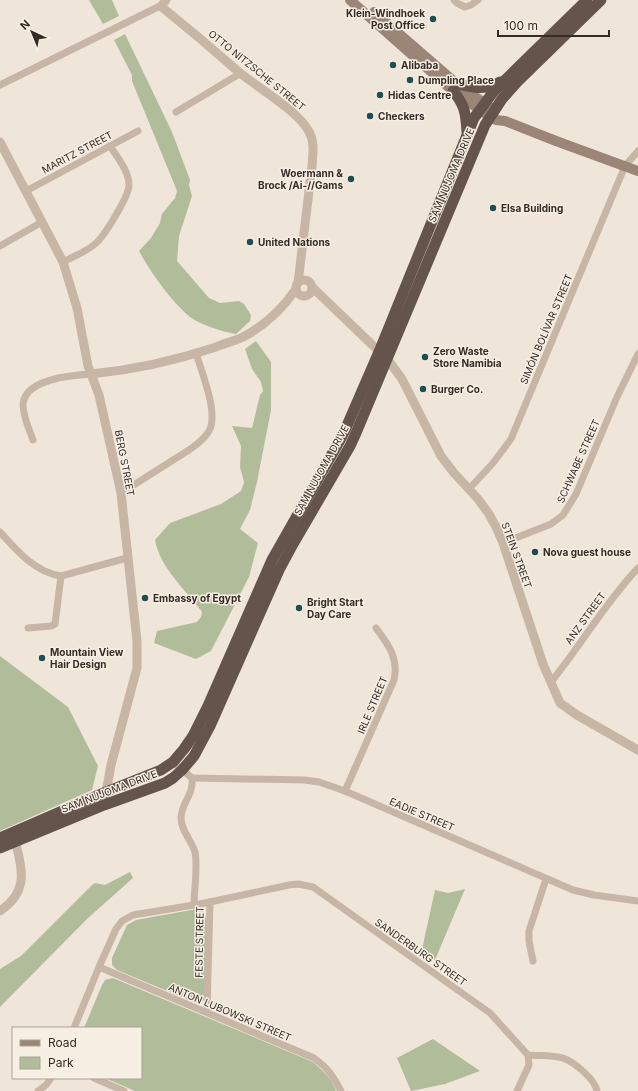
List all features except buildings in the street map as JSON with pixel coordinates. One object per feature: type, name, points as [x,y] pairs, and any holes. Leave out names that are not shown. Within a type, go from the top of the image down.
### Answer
[{"type":"highway","name":"SAM NUJOMA DRIVE","points":[[0,848],[15,836],[106,792],[160,770],[173,762],[184,750],[193,736],[272,560],[340,440],[379,352],[467,134],[482,106],[509,76],[586,0]]},
{"type":"highway","name":"SAM NUJOMA DRIVE","points":[[0,838],[15,836],[165,783],[182,770],[194,756],[210,726],[292,544],[350,446],[388,360],[472,154],[492,113],[517,82],[601,0]]},
{"type":"highway","points":[[467,134],[464,109],[456,87],[486,88],[509,76]]},
{"type":"main road","points":[[350,0],[456,87],[492,113],[496,120],[505,121],[556,142],[638,171]]},
{"type":"main road","points":[[360,0],[456,87]]},
{"type":"street","points":[[454,0],[457,4],[465,7],[478,0]]},
{"type":"street","points":[[0,86],[164,3]]},
{"type":"street","name":"OTTO NITZSCHE STREET","points":[[164,3],[241,73],[299,119],[308,129],[313,139],[314,150],[301,262],[301,288]]},
{"type":"street","points":[[176,112],[241,73]]},
{"type":"street","name":"MARITZ STREET","points":[[26,191],[138,131]]},
{"type":"street","name":"BERG STREET","points":[[0,142],[62,262],[77,308],[91,374],[99,395],[121,493],[137,641],[137,668],[111,765],[104,805]]},
{"type":"street","points":[[62,262],[81,253],[100,240],[119,209],[128,190],[129,184],[125,171],[110,146]]},
{"type":"street","name":"SIMÓN BOLÍVAR STREET","points":[[469,489],[493,463],[511,439],[625,166],[638,151]]},
{"type":"street","points":[[0,246],[42,222]]},
{"type":"street","name":"STEIN STREET","points":[[327,302],[301,288],[309,282],[327,302],[388,360],[402,379],[441,456],[489,514],[503,543],[543,664],[560,702],[564,707],[638,750]]},
{"type":"street","points":[[33,440],[24,410],[24,400],[27,395],[38,385],[49,380],[73,375],[118,371],[196,353],[246,336],[269,319],[301,288]]},
{"type":"street","points":[[121,493],[194,447],[206,436],[209,431],[212,423],[213,411],[196,353]]},
{"type":"street","name":"SCHWABE STREET","points":[[503,543],[551,524],[563,515],[576,494],[617,397],[638,354]]},
{"type":"street","points":[[0,532],[38,568],[46,572],[62,576],[127,558]]},
{"type":"street","name":"ANZ STREET","points":[[551,682],[616,593],[638,568]]},
{"type":"street","points":[[28,628],[51,626],[55,624],[62,576]]},
{"type":"street","name":"IRLE STREET","points":[[345,791],[396,673],[395,660],[390,646],[376,628]]},
{"type":"street","points":[[173,762],[192,778]]},
{"type":"street","name":"EADIE STREET","points":[[192,778],[299,780],[319,782],[345,791],[573,890],[586,894],[638,901]]},
{"type":"street","name":"FESTE STREET","points":[[192,778],[192,790],[182,810],[181,819],[182,826],[195,852],[194,905],[210,902],[207,1012]]},
{"type":"street","points":[[0,911],[17,895],[22,882],[15,836]]},
{"type":"street","points":[[533,961],[529,934],[546,879]]},
{"type":"street","name":"SANDERBURG STREET","points":[[210,902],[289,885],[298,884],[313,887],[490,1013],[528,1054]]},
{"type":"street","points":[[74,1027],[99,967],[119,924],[124,918],[132,915],[194,905]]},
{"type":"street","name":"ANTON LUBOWSKI STREET","points":[[99,967],[314,1058],[330,1071],[340,1091]]},
{"type":"street","points":[[517,1091],[529,1065],[528,1054],[561,1058],[569,1061],[590,1078],[597,1091]]},
{"type":"street","points":[[38,1091],[46,1085],[50,1079]]},
{"type":"street","points":[[96,1079],[124,1091]]},
{"type":"green space","points":[[89,0],[112,0],[119,16],[103,24]]},
{"type":"green space","points":[[125,34],[172,132],[190,180],[189,185],[192,196],[179,236],[177,261],[209,298],[220,303],[239,301],[244,304],[251,315],[250,321],[236,334],[212,328],[190,317],[162,286],[139,251],[151,238],[160,223],[162,214],[175,198],[177,191],[132,81],[132,75],[114,40]]},
{"type":"green space","points":[[256,341],[271,362],[271,410],[250,510],[240,529],[258,543],[249,577],[211,651],[196,659],[154,643],[157,631],[197,622],[201,617],[202,612],[174,578],[162,560],[155,540],[170,523],[221,504],[241,491],[244,482],[240,467],[241,446],[232,426],[252,428],[260,395],[263,391],[261,382],[252,369],[245,349]]},
{"type":"green space","points":[[0,656],[68,707],[98,766],[92,790],[0,831]]},
{"type":"green space","points":[[130,872],[133,878],[87,919],[0,1007],[0,969],[21,956],[92,885],[95,883],[105,885]]},
{"type":"green space","points":[[465,889],[435,960],[421,954],[435,890],[448,893]]},
{"type":"green space","points":[[197,909],[204,912],[206,919],[206,994],[203,1001],[196,1003],[117,970],[112,965],[112,958],[127,925],[136,920]]},
{"type":"green space","points":[[113,978],[313,1062],[330,1078],[336,1091],[135,1091],[107,1079],[142,1079],[142,1027],[84,1027],[105,980]]},
{"type":"green space","points":[[433,1039],[480,1071],[445,1084],[411,1091],[397,1058]]},
{"type":"place","name":"Klein-Windhoek Post Office","points":[[433,19]]},
{"type":"place","name":"Alibaba","points":[[393,65]]},
{"type":"place","name":"Dumpling Place","points":[[410,80]]},
{"type":"place","name":"Hidas Centre","points":[[380,95]]},
{"type":"place","name":"Checkers","points":[[370,116]]},
{"type":"place","name":"Woermann & Brock /Ai-//Gams","points":[[351,179]]},
{"type":"place","name":"Elsa Building","points":[[493,208]]},
{"type":"place","name":"United Nations","points":[[250,242]]},
{"type":"place","name":"Zero Waste Store Namibia","points":[[425,357]]},
{"type":"place","name":"Burger Co.","points":[[423,389]]},
{"type":"place","name":"Nova guest house","points":[[535,552]]},
{"type":"place","name":"Embassy of Egypt","points":[[145,598]]},
{"type":"place","name":"Bright Start Day Care","points":[[299,608]]},
{"type":"place","name":"Mountain View Hair Design","points":[[42,658]]}]
